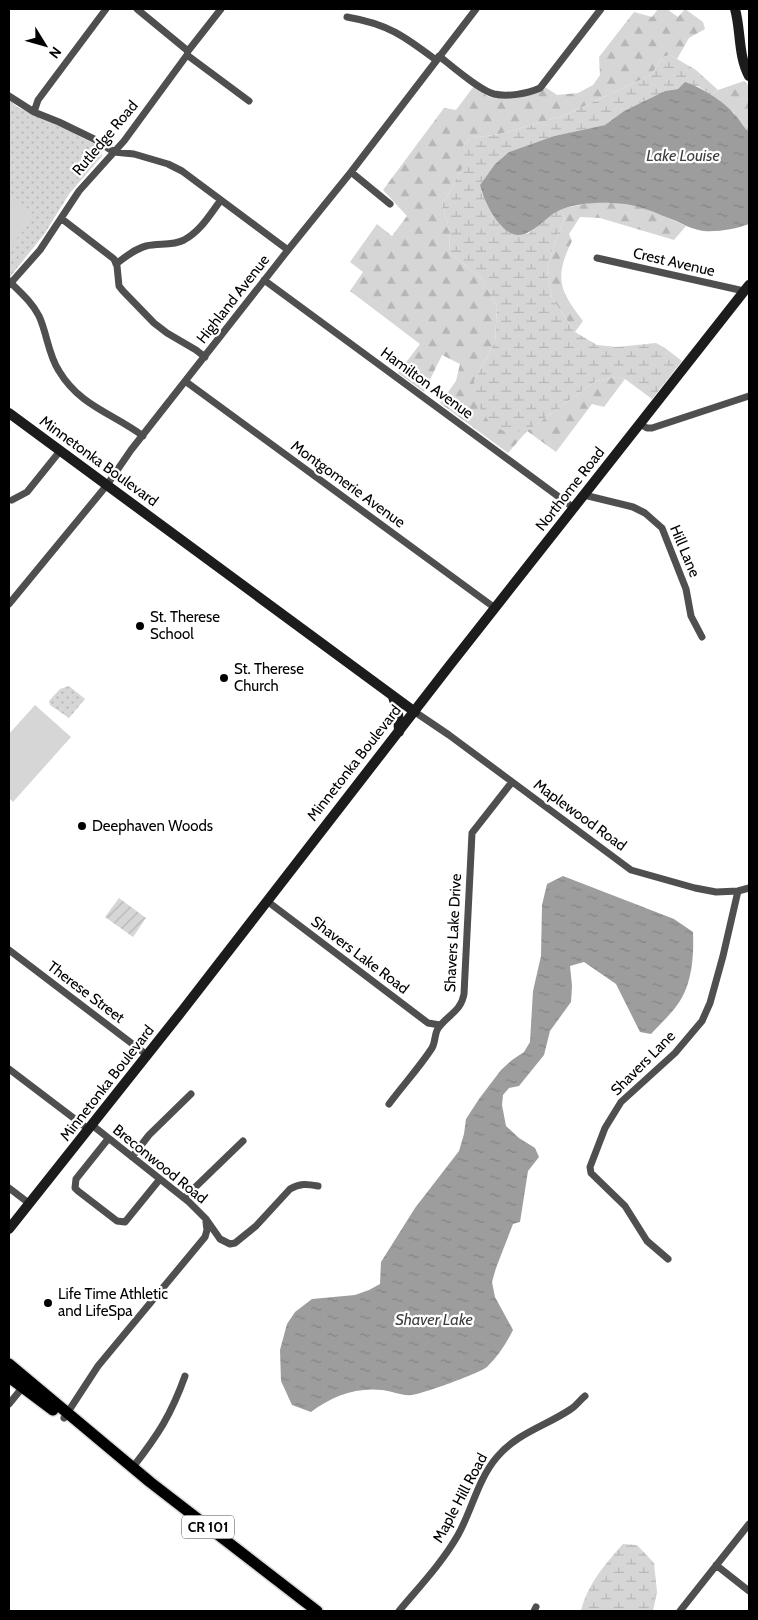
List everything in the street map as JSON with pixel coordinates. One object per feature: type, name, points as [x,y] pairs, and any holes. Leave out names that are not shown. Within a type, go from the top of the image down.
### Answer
[{"type":"main road","name":"CR 101","points":[[9,1364],[66,1416]]},
{"type":"main road","name":"CR 101","points":[[9,1377],[22,1388],[66,1416],[100,1441],[317,1611]]},
{"type":"street","points":[[34,112],[38,100],[106,9]]},
{"type":"street","points":[[137,9],[249,102]]},
{"type":"street","name":"Rutledge Road","points":[[9,283],[40,250],[62,219],[78,191],[124,141],[221,9]]},
{"type":"street","name":"Highland Avenue","points":[[9,604],[106,485],[264,280],[352,172],[476,9]]},
{"type":"street","points":[[347,16],[375,23],[403,36],[493,94],[512,94],[534,91],[540,88],[601,9]]},
{"type":"street","points":[[736,9],[742,56],[749,76]]},
{"type":"street","points":[[9,96],[34,112],[88,136],[114,152],[126,152],[168,164],[182,171],[288,250]]},
{"type":"street","points":[[352,172],[390,204]]},
{"type":"street","points":[[116,264],[138,249],[147,246],[167,245],[186,239],[202,225],[221,200]]},
{"type":"street","points":[[62,219],[109,254],[116,264],[119,286],[154,323],[205,357]]},
{"type":"street","name":"Crest Avenue","points":[[597,258],[747,288]]},
{"type":"street","name":"Hamilton Avenue","points":[[264,280],[574,508]]},
{"type":"street","points":[[9,283],[29,301],[38,315],[57,368],[70,386],[99,410],[124,422],[143,436]]},
{"type":"street","name":"Northome Road","points":[[415,712],[747,288]]},
{"type":"street","name":"Montgomerie Avenue","points":[[186,381],[495,608]]},
{"type":"street","points":[[640,424],[647,428],[652,428],[749,396]]},
{"type":"street","name":"Minnetonka Boulevard","points":[[9,413],[415,712],[9,1230]]},
{"type":"street","points":[[12,500],[27,492],[60,451]]},
{"type":"street","name":"Hill Lane","points":[[584,495],[633,507],[650,517],[662,528],[686,589],[691,616],[702,637]]},
{"type":"street","points":[[393,697],[398,712],[399,732]]},
{"type":"street","name":"Maplewood Road","points":[[415,712],[449,735],[631,870],[716,892],[749,888]]},
{"type":"street","name":"Shavers Lake Drive","points":[[389,1104],[432,1048],[436,1031],[440,1025],[458,1010],[463,1000],[472,833],[512,782]]},
{"type":"street","name":"Shavers Lane","points":[[668,1259],[647,1241],[625,1206],[591,1173],[590,1167],[605,1128],[621,1102],[675,1053],[702,1020],[710,1004],[738,890]]},
{"type":"street","name":"Shavers Lake Road","points":[[267,901],[428,1023],[440,1025]]},
{"type":"street","name":"Therese Street","points":[[9,950],[147,1055]]},
{"type":"street","name":"Breconwood Road","points":[[9,1068],[108,1139],[184,1198],[206,1219],[204,1237]]},
{"type":"street","points":[[132,1157],[149,1135],[191,1094]]},
{"type":"street","points":[[108,1139],[76,1179],[75,1188],[85,1197],[117,1221],[125,1222],[160,1179]]},
{"type":"street","points":[[184,1198],[244,1141]]},
{"type":"street","points":[[66,1416],[98,1366],[204,1237],[230,1244],[235,1243],[256,1226],[285,1194],[297,1185],[311,1184],[318,1186]]},
{"type":"street","points":[[9,1188],[30,1204]]},
{"type":"street","points":[[206,1219],[220,1240]]},
{"type":"street","points":[[133,1467],[153,1442],[166,1421],[185,1376]]},
{"type":"street","points":[[9,1404],[22,1388]]},
{"type":"street","name":"Maple Hill Road","points":[[399,1611],[448,1552],[466,1519],[479,1486],[496,1458],[521,1436],[571,1409],[584,1396]]},
{"type":"street","points":[[680,1611],[749,1524]]},
{"type":"street","points":[[716,1565],[749,1591]]},
{"type":"green space","points":[[658,9],[667,9],[678,17],[685,9],[703,22],[705,29],[689,38],[677,59],[670,55],[663,57],[651,75],[563,116],[500,134],[471,138],[463,146],[463,167],[442,205],[450,231],[449,252],[481,278],[497,306],[495,342],[474,381],[527,431],[508,453],[440,403],[456,381],[460,364],[442,355],[424,392],[398,373],[420,344],[350,291],[363,272],[350,262],[377,224],[392,236],[407,216],[383,190],[444,108],[456,110],[474,86],[487,96],[500,99],[526,96],[545,87],[557,95],[578,93],[593,85],[600,75],[599,57],[634,12],[652,17]]},
{"type":"green space","points":[[670,55],[696,70],[718,90],[711,95],[698,86],[665,91],[624,111],[605,125],[554,136],[509,152],[495,164],[480,185],[482,193],[501,226],[528,234],[546,218],[560,209],[565,218],[555,242],[547,270],[552,298],[575,332],[597,345],[617,347],[656,343],[682,361],[652,399],[625,379],[616,377],[596,381],[527,431],[505,432],[489,422],[475,400],[474,381],[495,342],[497,306],[481,278],[449,252],[450,231],[442,205],[463,167],[463,146],[471,138],[500,134],[563,116],[651,75],[663,57]]},
{"type":"green space","points":[[744,81],[749,86],[749,132],[741,125],[734,113],[711,95],[718,90]]},
{"type":"green space","points":[[9,100],[17,107],[62,127],[98,146],[102,156],[69,194],[45,233],[10,277]]},
{"type":"green space","points":[[9,198],[24,205],[35,216],[9,248]]},
{"type":"green space","points":[[594,202],[638,205],[686,226],[674,240],[600,218],[580,217],[569,234],[572,241],[566,254],[561,274],[564,292],[583,321],[575,332],[552,298],[547,270],[555,242],[565,218],[560,209]]},
{"type":"green space","points":[[616,377],[625,379],[604,407],[592,404],[556,452],[527,431],[596,381]]},
{"type":"green space","points":[[69,686],[85,699],[69,718],[50,705],[49,701],[60,689]]},
{"type":"green space","points":[[35,705],[71,737],[13,802],[9,798],[9,734]]},
{"type":"green space","points":[[119,898],[146,918],[133,937],[105,917]]},
{"type":"green space","points":[[623,1544],[637,1545],[654,1563],[657,1592],[653,1611],[581,1611],[592,1584],[603,1567]]},
{"type":"water","name":"Lake Louise","points":[[685,82],[725,104],[749,132],[749,224],[727,230],[697,230],[652,211],[620,203],[584,204],[563,209],[553,214],[531,231],[519,235],[507,231],[497,220],[488,206],[480,185],[495,164],[509,152],[554,136],[605,125],[624,111],[665,91],[678,89]]},
{"type":"water","name":"Shaver Lake","points":[[563,876],[674,919],[693,932],[691,972],[681,1000],[651,1034],[640,1032],[616,984],[584,962],[570,966],[571,1002],[550,1031],[544,1055],[519,1086],[509,1088],[503,1095],[502,1105],[506,1126],[519,1138],[535,1148],[539,1157],[528,1171],[520,1222],[513,1224],[492,1282],[495,1297],[513,1330],[508,1340],[495,1359],[482,1370],[418,1394],[404,1395],[372,1389],[354,1391],[336,1397],[311,1412],[292,1405],[281,1381],[280,1350],[287,1324],[295,1312],[312,1299],[355,1295],[380,1284],[381,1262],[415,1208],[459,1151],[466,1119],[501,1070],[524,1052],[530,1042],[533,991],[541,956],[542,905],[547,884]]},
{"type":"place","name":"St. Therese School","points":[[140,626]]},
{"type":"place","name":"St. Therese Church","points":[[224,678]]},
{"type":"place","name":"Deephaven Woods","points":[[82,826]]},
{"type":"place","name":"Life Time Athletic and LifeSpa","points":[[48,1303]]}]
